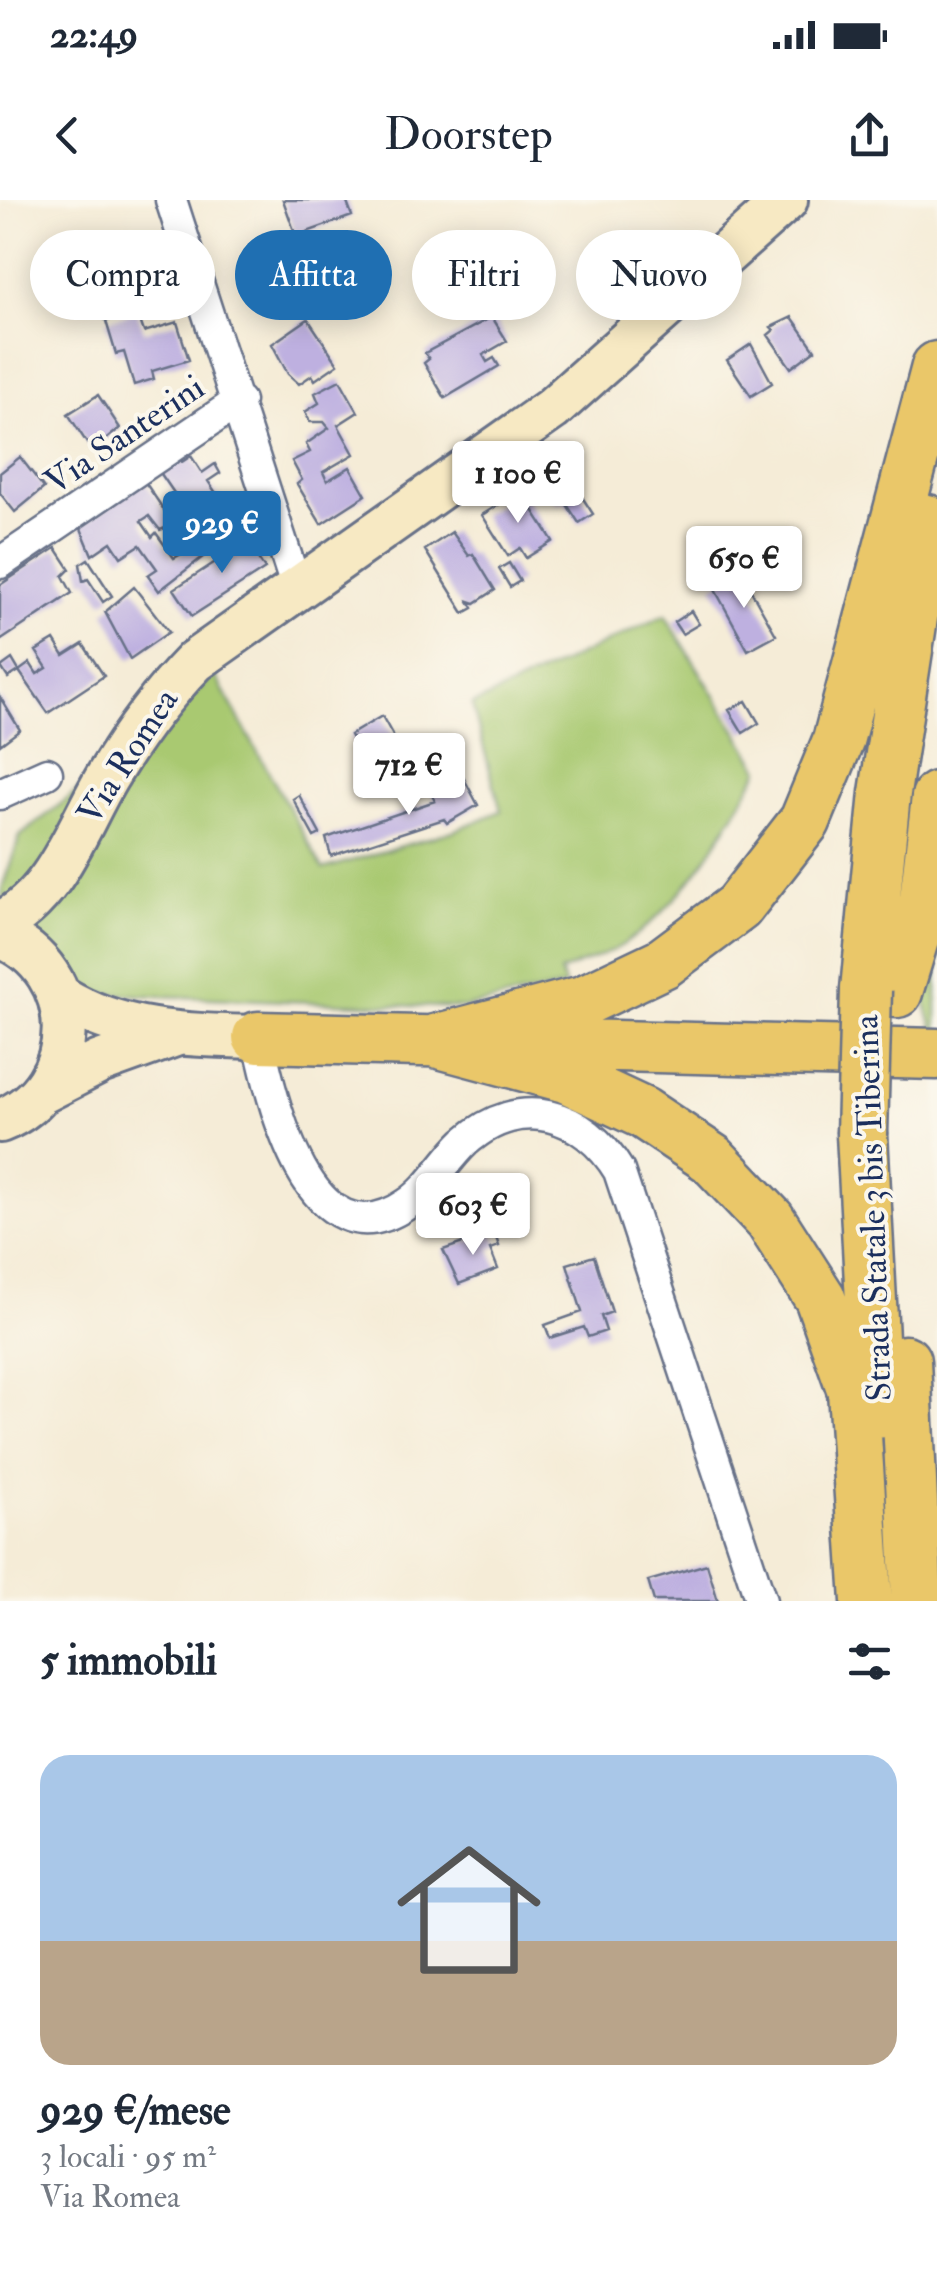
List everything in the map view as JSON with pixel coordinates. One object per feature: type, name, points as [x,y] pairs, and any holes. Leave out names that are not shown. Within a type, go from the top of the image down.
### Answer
[{"type":"highway","points":[[431,1041],[582,1001],[663,963],[738,907],[805,820],[838,741],[937,367]]},
{"type":"highway","name":"Strada Statale 3 bis Tiberina","points":[[887,1601],[878,1134],[884,793],[937,461]]},
{"type":"highway","name":"Strada Statale 3 bis Tiberina","points":[[882,991],[937,639]]},
{"type":"highway","points":[[882,991],[926,900],[937,797]]},
{"type":"highway","points":[[258,1037],[937,1054]]},
{"type":"highway","points":[[431,1041],[566,1078],[643,1113],[712,1160],[770,1220],[820,1298],[853,1391],[867,1601]]},
{"type":"highway","name":"Strada Statale 3 bis Tiberina","points":[[878,1134],[917,1601]]},
{"type":"main road","name":"Via Romea","points":[[0,923],[12,917],[48,882],[156,702],[195,661],[296,586],[552,409],[786,200]]},
{"type":"main road","name":"Via Romea","points":[[44,1090],[60,1062],[66,1030],[42,930],[48,882]]},
{"type":"main road","points":[[0,936],[18,944],[90,1015],[175,1035],[258,1037]]},
{"type":"main road","points":[[0,1121],[18,1114],[44,1090],[100,1062],[175,1035]]},
{"type":"street","name":"Via Santerini","points":[[171,200],[296,586]]},
{"type":"street","name":"Via Santerini","points":[[0,563],[239,402]]},
{"type":"street","name":"Via Romea","points":[[0,794],[47,773]]},
{"type":"street","points":[[258,1037],[273,1105],[295,1162],[314,1192],[338,1210],[362,1216],[407,1204],[466,1141],[495,1122],[524,1114],[559,1117],[586,1129],[604,1147],[619,1170],[761,1601]]},
{"type":"green space","points":[[665,615],[760,769],[685,887],[646,927],[617,948],[560,972],[565,986],[462,1008],[85,993],[4,921],[2,888],[20,836],[168,720],[214,674],[323,869],[453,831],[501,811],[472,705]]},
{"type":"green space","points":[[937,882],[937,1034],[935,1034],[924,999]]},
{"type":"building","points":[[283,200],[346,200],[352,216],[313,230],[294,230]]},
{"type":"building","points":[[792,317],[815,350],[791,368],[768,335],[774,330],[771,327]]},
{"type":"building","points":[[140,320],[144,332],[177,322],[189,360],[152,371],[154,379],[134,385],[124,352],[116,354],[106,321]]},
{"type":"building","points":[[309,320],[338,364],[315,380],[312,375],[299,384],[288,374],[272,344]]},
{"type":"building","points":[[486,320],[494,320],[507,341],[483,355],[487,362],[494,358],[499,366],[445,398],[424,363],[429,359],[425,353]]},
{"type":"building","points":[[751,344],[772,383],[751,396],[727,360]]},
{"type":"building","points":[[340,380],[358,412],[338,425],[354,454],[323,472],[327,481],[350,467],[366,495],[321,524],[297,484],[302,480],[292,461],[310,452],[306,444],[329,428],[324,422],[310,422],[305,412],[319,403],[315,393]]},
{"type":"building","points":[[98,395],[120,428],[92,451],[68,414]]},
{"type":"building","points":[[191,456],[202,473],[215,464],[220,473],[208,481],[234,520],[200,543],[208,553],[159,591],[148,575],[157,569],[140,545],[121,557],[111,542],[92,555],[80,526],[145,482],[172,522],[187,512],[159,471],[180,458],[182,462]],"holes":[[[149,516],[160,530],[165,528],[183,553],[174,558],[156,533],[152,537],[141,521]]]},
{"type":"building","points":[[20,457],[44,488],[15,512],[0,493],[0,473]]},
{"type":"building","points":[[562,466],[593,514],[579,523],[564,500],[558,504],[541,479]]},
{"type":"building","points":[[521,491],[553,541],[526,558],[520,548],[508,556],[482,515]]},
{"type":"building","points":[[251,532],[265,552],[257,557],[265,569],[192,616],[174,589],[240,546],[236,541]]},
{"type":"building","points":[[452,532],[469,556],[473,554],[495,590],[475,603],[469,601],[473,608],[464,613],[425,550]]},
{"type":"building","points":[[56,548],[70,569],[63,576],[72,593],[0,641],[0,585]]},
{"type":"building","points":[[88,559],[112,596],[103,602],[88,579],[83,581],[80,564]]},
{"type":"building","points":[[509,563],[520,581],[510,587],[499,569]]},
{"type":"building","points":[[740,571],[776,635],[748,650],[713,586]]},
{"type":"building","points":[[134,587],[169,632],[130,659],[105,612]]},
{"type":"building","points":[[691,611],[699,624],[682,634],[674,622]]},
{"type":"building","points":[[54,640],[64,656],[83,644],[104,676],[48,713],[19,671],[30,663],[37,674],[47,668],[36,651]]},
{"type":"building","points":[[12,659],[19,671],[8,678],[1,667]]},
{"type":"building","points":[[0,697],[20,730],[0,745]]},
{"type":"building","points":[[746,701],[759,723],[743,733],[729,710]]},
{"type":"building","points":[[382,716],[403,754],[371,772],[350,735]]},
{"type":"building","points":[[462,775],[478,805],[447,823],[444,819],[331,856],[326,838],[435,801],[431,793]]},
{"type":"building","points":[[299,795],[320,834],[314,837],[293,799]]},
{"type":"building","points":[[494,1232],[499,1246],[490,1249],[498,1269],[459,1284],[443,1250]]},
{"type":"building","points":[[594,1256],[612,1312],[601,1316],[606,1331],[588,1337],[584,1327],[550,1338],[545,1325],[582,1312],[567,1264]]},
{"type":"building","points":[[707,1564],[718,1601],[654,1601],[648,1581]]}]
